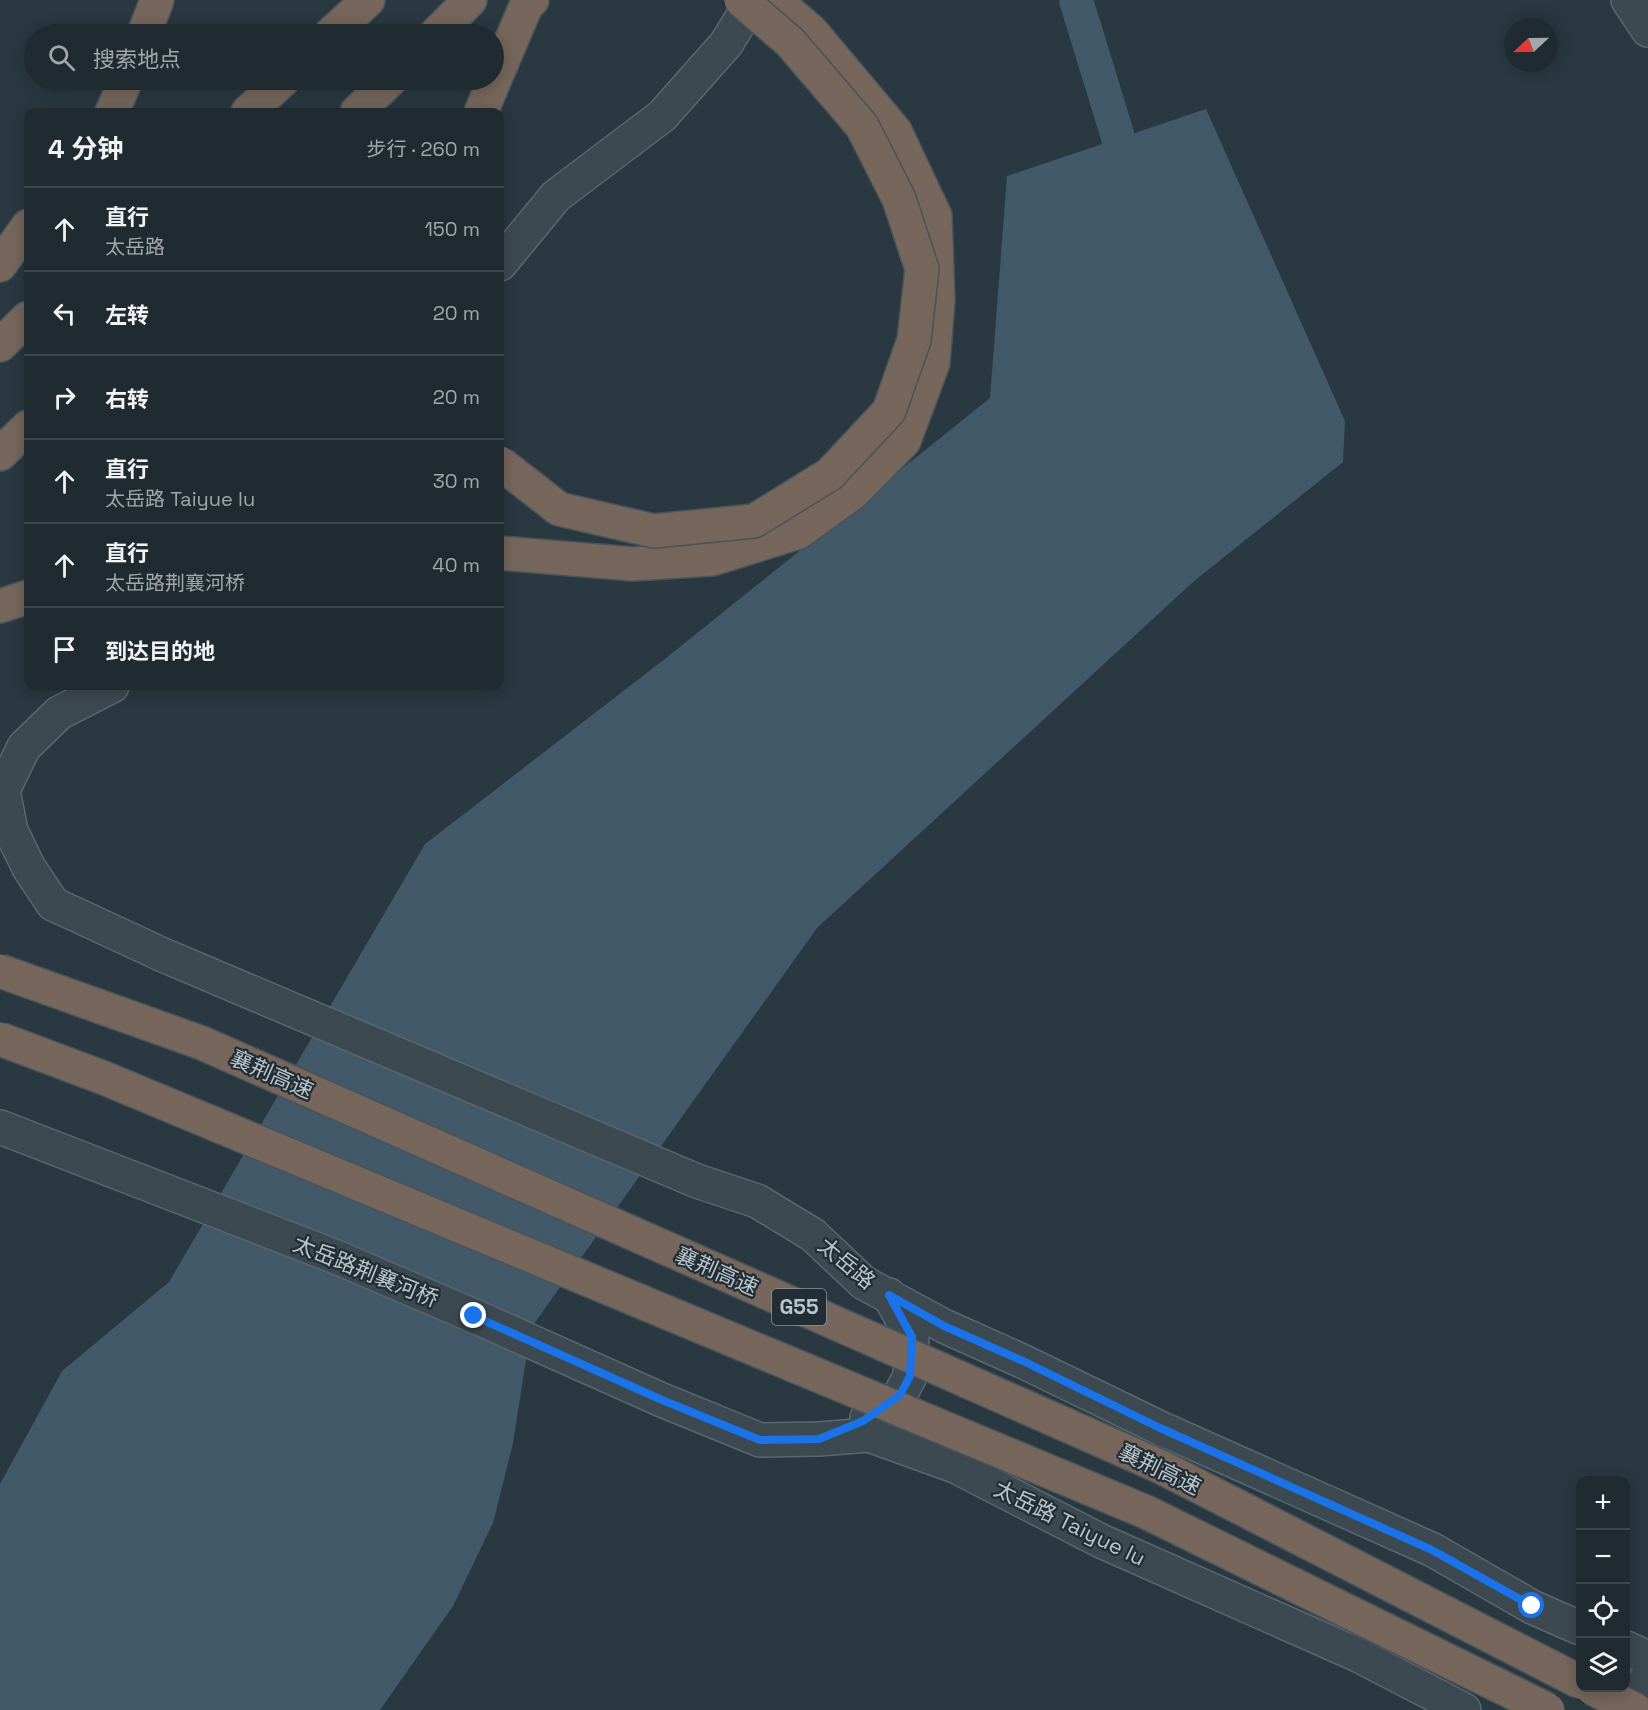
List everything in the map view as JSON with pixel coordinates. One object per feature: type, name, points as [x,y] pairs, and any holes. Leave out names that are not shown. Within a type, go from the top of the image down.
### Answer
[{"type":"highway","points":[[148,24],[157,0]]},
{"type":"highway","points":[[342,24],[368,0]]},
{"type":"highway","points":[[446,24],[470,0]]},
{"type":"highway","points":[[504,58],[526,6],[532,0]]},
{"type":"highway","points":[[504,465],[559,509],[654,531],[754,521],[830,474],[889,411],[914,340],[922,269],[899,199],[862,126],[790,42],[741,0]]},
{"type":"highway","points":[[504,553],[633,564],[712,559],[799,532],[854,492],[904,441],[933,363],[938,300],[935,216],[895,131],[812,32],[775,0]]},
{"type":"highway","points":[[114,108],[122,90]]},
{"type":"highway","points":[[252,108],[272,90]]},
{"type":"highway","points":[[361,108],[380,90]]},
{"type":"highway","points":[[483,108],[490,90]]},
{"type":"highway","points":[[0,265],[24,232]]},
{"type":"highway","points":[[0,345],[24,322]]},
{"type":"highway","points":[[0,454],[24,431]]},
{"type":"highway","points":[[0,606],[24,598]]},
{"type":"highway","name":"襄荆高速","points":[[0,971],[202,1043],[1159,1466],[1576,1679]]},
{"type":"highway","name":"襄荆高速","points":[[0,1039],[115,1082],[1146,1512],[1548,1710]]},
{"type":"highway","points":[[1600,1692],[1636,1710]]},
{"type":"street","points":[[504,259],[556,196],[663,116],[726,44],[753,0]]},
{"type":"street","points":[[1628,0],[1648,30]]},
{"type":"street","name":"太岳路","points":[[104,690],[59,713],[12,755],[3,790],[11,831],[29,868],[53,904],[162,955],[697,1181],[758,1201],[813,1235],[864,1283],[944,1326],[1023,1361],[1160,1428],[1432,1550],[1532,1606],[1576,1626]]},
{"type":"street","name":"太岳路荆襄河桥","points":[[0,1127],[336,1257],[662,1400]]},
{"type":"street","points":[[819,1439],[863,1421],[900,1395],[910,1376],[912,1337],[889,1295]]},
{"type":"street","name":"太岳路 Taiyue lu","points":[[662,1400],[760,1440],[869,1435],[955,1466],[1101,1541],[1358,1655],[1464,1710]]},
{"type":"street","points":[[1630,1650],[1648,1658]]},
{"type":"street","points":[[1630,1710],[1648,1676]]},
{"type":"water","points":[[1206,109],[1345,421],[1343,462],[1193,582],[817,928],[531,1328],[513,1443],[493,1523],[453,1606],[380,1710],[0,1710],[0,1484],[62,1371],[169,1282],[425,844],[666,658],[990,398],[1007,176]]},
{"type":"waterway","points":[[1076,0],[1132,183]]},
{"type":"route","points":[[474,1316],[662,1400],[760,1440],[819,1439],[863,1421],[900,1395],[910,1376],[912,1337],[889,1295],[944,1326],[1023,1361],[1160,1428],[1432,1550],[1532,1606]]}]
